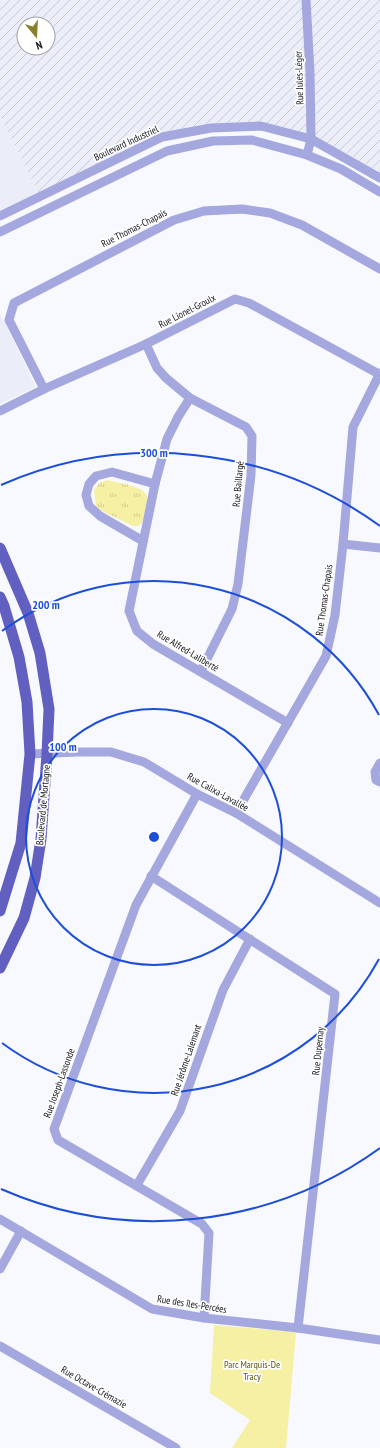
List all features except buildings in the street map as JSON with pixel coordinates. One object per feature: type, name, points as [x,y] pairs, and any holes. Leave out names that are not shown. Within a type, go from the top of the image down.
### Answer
[{"type":"main road","name":"Boulevard de Mortagne","points":[[0,548],[28,613],[40,653],[49,709],[41,839],[35,878],[24,918],[0,968]]},
{"type":"main road","name":"Boulevard de Mortagne","points":[[0,597],[21,665],[27,702],[30,754],[21,843],[0,911]]},
{"type":"street","name":"Rue Jules-Léger","points":[[306,0],[310,72],[311,140],[307,155]]},
{"type":"street","name":"Boulevard Industriel","points":[[0,216],[162,137],[212,128],[262,126],[311,140],[379,178]]},
{"type":"street","points":[[0,232],[167,151],[213,141],[252,140],[307,155],[341,169],[380,192]]},
{"type":"street","points":[[148,144],[154,157]]},
{"type":"street","points":[[372,187],[379,178]]},
{"type":"street","points":[[54,189],[60,203]]},
{"type":"street","name":"Rue Thomas-Chapais","points":[[44,389],[9,320],[14,303],[174,220],[204,211],[242,209],[270,213],[302,225],[380,269]]},
{"type":"street","name":"Rue Lionel-Groulx","points":[[0,411],[44,389],[146,344],[235,299],[249,302],[380,373]]},
{"type":"street","name":"Rue Baillargé","points":[[146,344],[157,368],[166,378],[190,398],[246,427],[252,436],[251,475],[238,584],[232,609],[201,671]]},
{"type":"street","name":"Rue Thomas-Chapais","points":[[236,813],[326,656],[335,615],[353,427],[380,373]]},
{"type":"street","name":"Rue Alfred-Laliberté","points":[[190,398],[167,439],[155,484],[129,611],[137,631],[153,644],[288,723]]},
{"type":"street","points":[[143,541],[100,516],[89,506],[86,494],[89,484],[96,476],[112,472],[155,484]]},
{"type":"street","points":[[343,544],[380,548]]},
{"type":"street","name":"Rue Calixa-Lavallée","points":[[30,754],[111,752],[144,762],[196,794],[236,813],[380,903]]},
{"type":"street","points":[[380,763],[375,772],[376,780],[380,782]]},
{"type":"street","name":"Rue Joseph-Lassonde","points":[[196,794],[136,905],[54,1128],[58,1140],[138,1185],[202,1224],[209,1233],[204,1318]]},
{"type":"street","name":"Rue Dupernay","points":[[152,876],[335,994],[298,1328]]},
{"type":"street","name":"Rue Jérôme-Lalemant","points":[[138,1185],[180,1111],[223,990],[250,939]]},
{"type":"street","name":"Rue des îles-Percées","points":[[0,1220],[152,1309],[204,1318],[298,1328],[380,1340]]},
{"type":"street","points":[[0,1268],[21,1231]]},
{"type":"street","name":"Rue Octave-Crémazie","points":[[0,1346],[176,1448]]},
{"type":"shaded area","points":[[0,0],[380,0],[380,172],[342,151],[286,128],[266,124],[228,123],[183,129],[141,144],[38,192],[0,116]]},
{"type":"shaded area","points":[[0,116],[38,192],[0,211]]},
{"type":"shaded area","points":[[0,313],[36,387],[0,404]]},
{"type":"green space","points":[[107,480],[137,488],[146,494],[147,501],[142,523],[138,526],[133,526],[100,510],[96,506],[94,490],[99,483]]},
{"type":"green space","name":"Parc Marquis-De Tracy","points":[[214,1325],[296,1332],[286,1448],[232,1448],[250,1420],[210,1393]]}]
